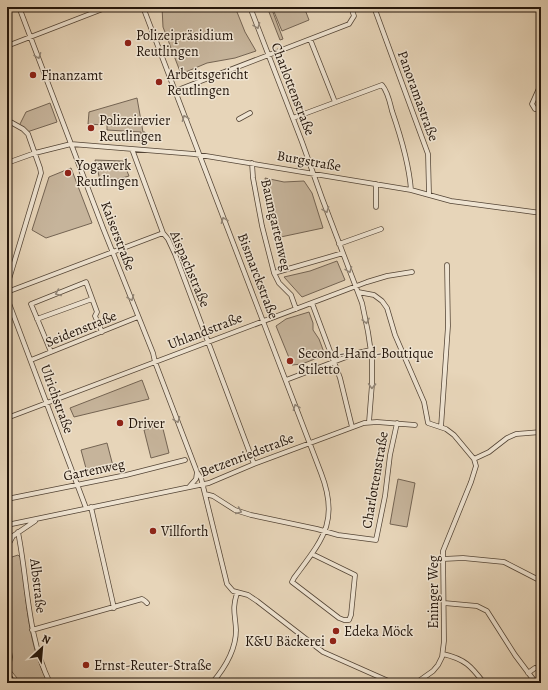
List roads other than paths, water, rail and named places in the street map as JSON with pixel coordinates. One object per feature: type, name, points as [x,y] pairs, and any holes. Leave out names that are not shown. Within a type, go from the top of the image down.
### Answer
[{"type":"main road","points":[[7,676],[12,683]]},
{"type":"street","name":"Kaiserstraße","points":[[19,7],[203,485],[227,584],[231,590],[238,593]]},
{"type":"street","points":[[7,46],[108,7]]},
{"type":"street","name":"Bismarckstraße","points":[[143,7],[310,443],[328,494],[329,515],[325,531],[312,554],[292,582],[339,618],[348,620],[351,615],[355,575],[312,554]]},
{"type":"street","name":"Charlottenstraße","points":[[250,7],[314,173],[339,244],[356,286],[366,319],[371,350],[372,384],[369,422]]},
{"type":"street","points":[[175,91],[349,24],[353,20],[354,16],[351,7]]},
{"type":"street","name":"Panoramastraße","points":[[374,7],[428,154],[429,194]]},
{"type":"street","points":[[541,30],[539,34],[541,48]]},
{"type":"street","points":[[310,38],[335,102]]},
{"type":"street","points":[[541,84],[532,104],[535,109],[541,110]]},
{"type":"street","points":[[293,118],[380,85],[384,88],[396,123],[407,161],[411,190]]},
{"type":"street","points":[[239,119],[250,113]]},
{"type":"street","points":[[7,120],[27,132],[41,173],[7,286]]},
{"type":"street","name":"Burgstraße","points":[[7,163],[35,153],[71,144],[199,154],[411,190],[458,202],[541,213]]},
{"type":"street","name":"Aispachstraße","points":[[132,149],[163,233],[168,239],[175,254],[254,464]]},
{"type":"street","name":"Baumgartenweg","points":[[252,163],[262,226],[274,273],[279,282],[291,294],[296,309]]},
{"type":"street","points":[[376,184],[376,207]]},
{"type":"street","points":[[339,244],[380,229]]},
{"type":"street","points":[[7,292],[163,233]]},
{"type":"street","points":[[274,273],[343,253]]},
{"type":"street","points":[[441,427],[448,326],[447,265]]},
{"type":"street","name":"Uhlandstraße","points":[[7,418],[356,286],[387,276],[412,272]]},
{"type":"street","name":"Ulrichstraße","points":[[51,352],[31,304],[86,282],[92,299]]},
{"type":"street","points":[[358,292],[374,295],[384,304],[397,341],[424,402],[427,421],[431,425],[441,427],[454,436],[474,459],[489,452],[516,434],[541,432]]},
{"type":"street","name":"Ulrichstraße","points":[[7,298],[86,508]]},
{"type":"street","points":[[92,299],[97,312],[95,316],[102,332]]},
{"type":"street","name":"Seidenstraße","points":[[37,319],[92,299]]},
{"type":"street","points":[[312,303],[340,378],[352,427]]},
{"type":"street","name":"Seidenstraße","points":[[31,360],[138,318]]},
{"type":"street","points":[[286,380],[357,353],[371,350]]},
{"type":"street","name":"Betzenriedstraße","points":[[7,525],[203,485],[254,464],[369,422],[397,423],[415,426]]},
{"type":"street","name":"Charlottenstraße","points":[[325,531],[342,536],[376,540],[385,496],[390,455],[397,423]]},
{"type":"street","name":"Eninger Weg","points":[[443,654],[444,548],[475,472],[476,466],[474,459]]},
{"type":"street","name":"Gartenweg","points":[[7,499],[132,474],[185,460]]},
{"type":"street","points":[[189,487],[196,479],[197,472]]},
{"type":"street","points":[[205,494],[213,496],[235,510],[250,515],[325,531]]},
{"type":"street","points":[[91,507],[114,608]]},
{"type":"street","name":"Betzenriedstraße","points":[[18,532],[39,519]]},
{"type":"street","points":[[7,547],[13,536],[18,532]]},
{"type":"street","name":"Albstraße","points":[[18,532],[24,559],[32,630],[41,665],[50,683]]},
{"type":"street","points":[[443,559],[464,558],[504,562],[541,581]]},
{"type":"street","points":[[212,683],[221,672],[233,649],[236,631],[234,607],[238,593],[253,598],[329,656],[393,683]]},
{"type":"street","points":[[32,630],[142,599],[147,603]]},
{"type":"street","points":[[444,603],[477,606],[487,611],[536,683]]},
{"type":"street","points":[[7,639],[10,657],[7,676]]},
{"type":"street","points":[[416,683],[436,668],[443,654],[458,658],[468,664],[484,683]]},
{"type":"street","points":[[528,673],[536,668]]},
{"type":"waterway","points":[[24,679],[28,683]]},
{"type":"place","name":"Polizeipräsidium Reutlingen","points":[[128,43]]},
{"type":"place","name":"Finanzamt","points":[[33,75]]},
{"type":"place","name":"Arbeitsgericht Reutlingen","points":[[159,82]]},
{"type":"place","name":"Polizeirevier Reutlingen","points":[[91,128]]},
{"type":"place","name":"Yogawerk Reutlingen","points":[[68,173]]},
{"type":"place","name":"Second-Hand-Boutique Stiletto","points":[[290,361]]},
{"type":"place","name":"Driver","points":[[120,423]]},
{"type":"place","name":"Villforth","points":[[153,531]]},
{"type":"place","name":"Edeka Möck","points":[[336,631]]},
{"type":"place","name":"K&U Bäckerei","points":[[333,641]]},
{"type":"place","name":"Ernst-Reuter-Straße","points":[[86,665]]}]
